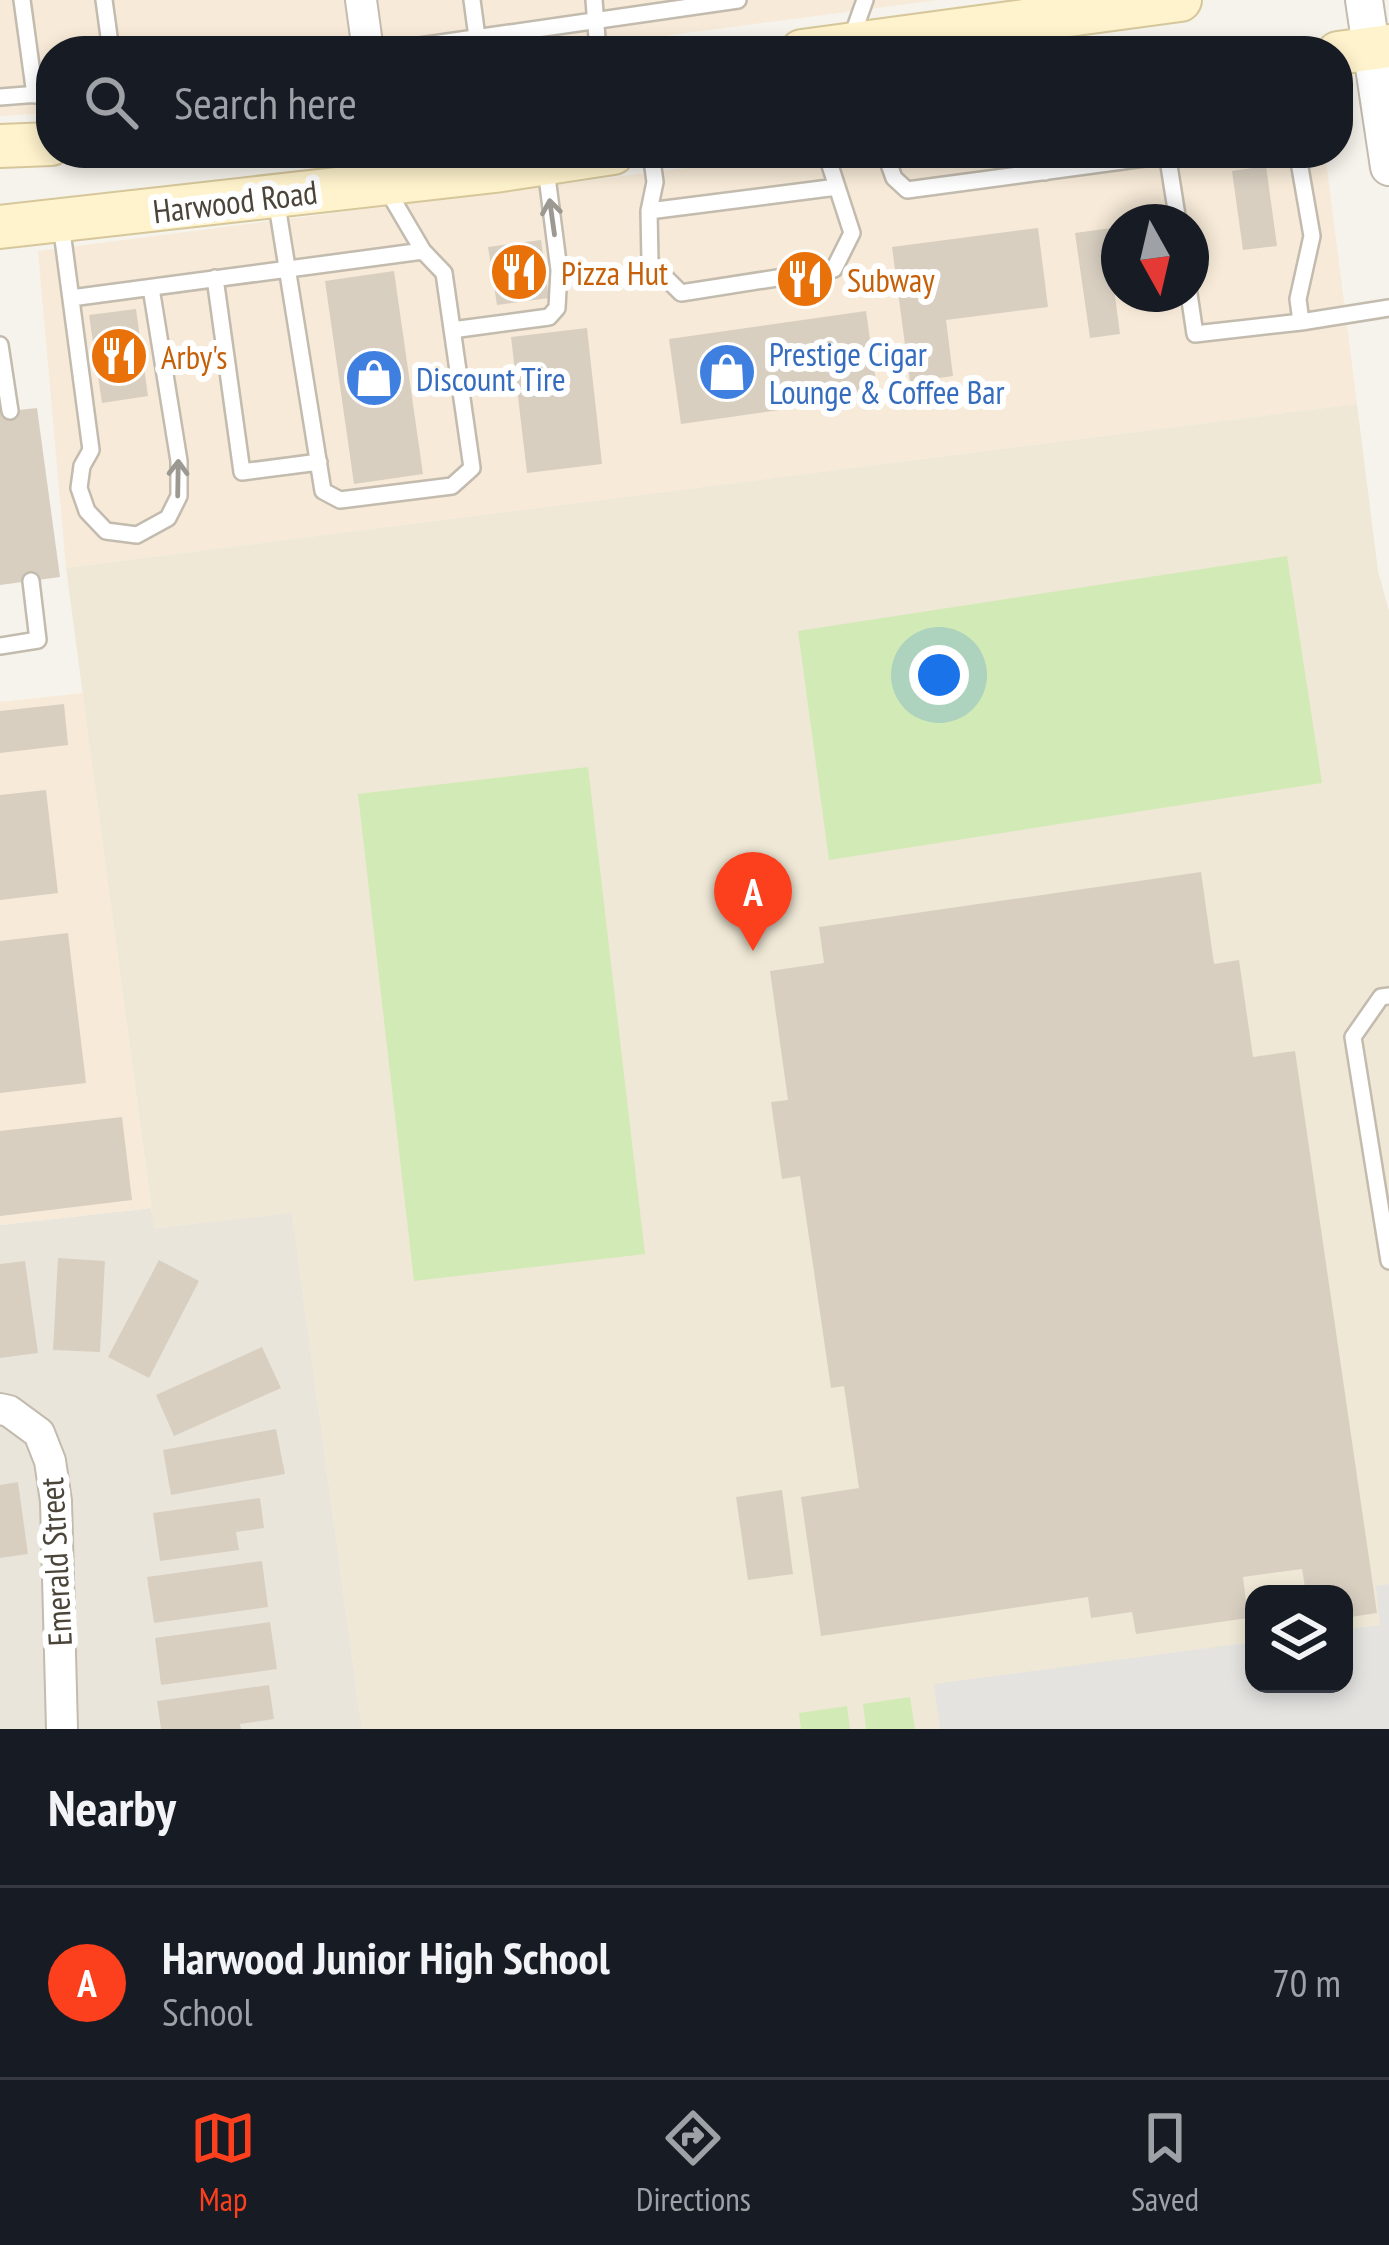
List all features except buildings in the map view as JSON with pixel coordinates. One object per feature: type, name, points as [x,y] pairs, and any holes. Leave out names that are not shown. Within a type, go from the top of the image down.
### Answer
[{"type":"main road","points":[[904,36],[1024,10],[1180,0]]},
{"type":"main road","points":[[0,146],[36,145]]},
{"type":"main road","name":"Harwood Road","points":[[0,227],[275,196],[382,169],[415,168]]},
{"type":"street","points":[[361,0],[366,36]]},
{"type":"street","points":[[1364,0],[1366,50],[1389,164]]},
{"type":"street","name":"Emerald Street","points":[[5,1410],[39,1433],[50,1461],[56,1502],[62,1729]]},
{"type":"lane","points":[[22,0],[36,63]]},
{"type":"lane","points":[[104,0],[109,36]]},
{"type":"lane","points":[[472,0],[477,36]]},
{"type":"lane","points":[[594,0],[597,36]]},
{"type":"lane","points":[[484,36],[688,3],[738,0]]},
{"type":"lane","points":[[853,36],[865,0]]},
{"type":"lane","points":[[0,98],[36,95]]},
{"type":"lane","points":[[452,330],[549,316],[556,308],[559,270],[546,168]]},
{"type":"lane","points":[[653,168],[650,262],[681,293],[834,269],[852,233],[831,168]]},
{"type":"lane","points":[[890,168],[907,190],[1073,168]]},
{"type":"lane","points":[[1044,168],[1045,172]]},
{"type":"lane","points":[[1173,168],[1176,204]]},
{"type":"lane","points":[[1300,168],[1312,236],[1298,299],[1301,322]]},
{"type":"lane","points":[[275,196],[323,491],[340,500],[452,486],[472,468],[444,273],[423,251],[382,169]]},
{"type":"lane","points":[[650,211],[837,187]]},
{"type":"lane","points":[[60,221],[91,450],[82,466],[79,488],[87,511],[106,531],[137,535],[169,518],[178,496],[179,461],[151,288]]},
{"type":"lane","points":[[71,298],[423,251]]},
{"type":"lane","points":[[215,278],[242,472],[319,462]]},
{"type":"lane","points":[[1192,312],[1196,334],[1389,308]]},
{"type":"lane","points":[[0,345],[10,411]]},
{"type":"lane","points":[[0,646],[38,640],[31,581]]},
{"type":"lane","points":[[1389,996],[1381,998],[1353,1037],[1389,1261]]},
{"type":"shaded area","points":[[0,0],[938,0],[663,36],[36,36],[36,114],[0,116]]},
{"type":"shaded area","points":[[687,168],[1327,168],[1357,404],[66,568],[38,251]]},
{"type":"shaded area","points":[[1357,404],[1378,571],[1389,611],[1389,1729],[362,1729],[292,1213],[154,1228],[66,568]]},
{"type":"shaded area","points":[[83,693],[151,1208],[0,1225],[0,702]]},
{"type":"shaded area","points":[[151,1208],[155,1228],[292,1212],[362,1729],[0,1729],[0,1225]]},
{"type":"shaded area","points":[[1389,1584],[1389,1729],[940,1729],[934,1684],[1245,1643],[1245,1693],[1353,1693],[1353,1629],[1380,1625],[1376,1586]]},
{"type":"green space","points":[[1287,556],[1322,783],[829,860],[798,631]]},
{"type":"green space","points":[[588,767],[645,1254],[414,1281],[358,794]]},
{"type":"green space","points":[[910,1697],[915,1729],[866,1729],[863,1704]]},
{"type":"green space","points":[[847,1706],[850,1729],[801,1729],[799,1713]]},
{"type":"place","name":"Pizza Hut","points":[[519,272]]},
{"type":"place","name":"Subway","points":[[805,279]]},
{"type":"place","name":"Arby's","points":[[119,356]]},
{"type":"place","name":"Prestige Cigar Lounge & Coffee Bar","points":[[727,372]]},
{"type":"place","name":"Discount Tire","points":[[374,378]]},
{"type":"place","name":"Harwood Junior High School","points":[[753,951]]}]
